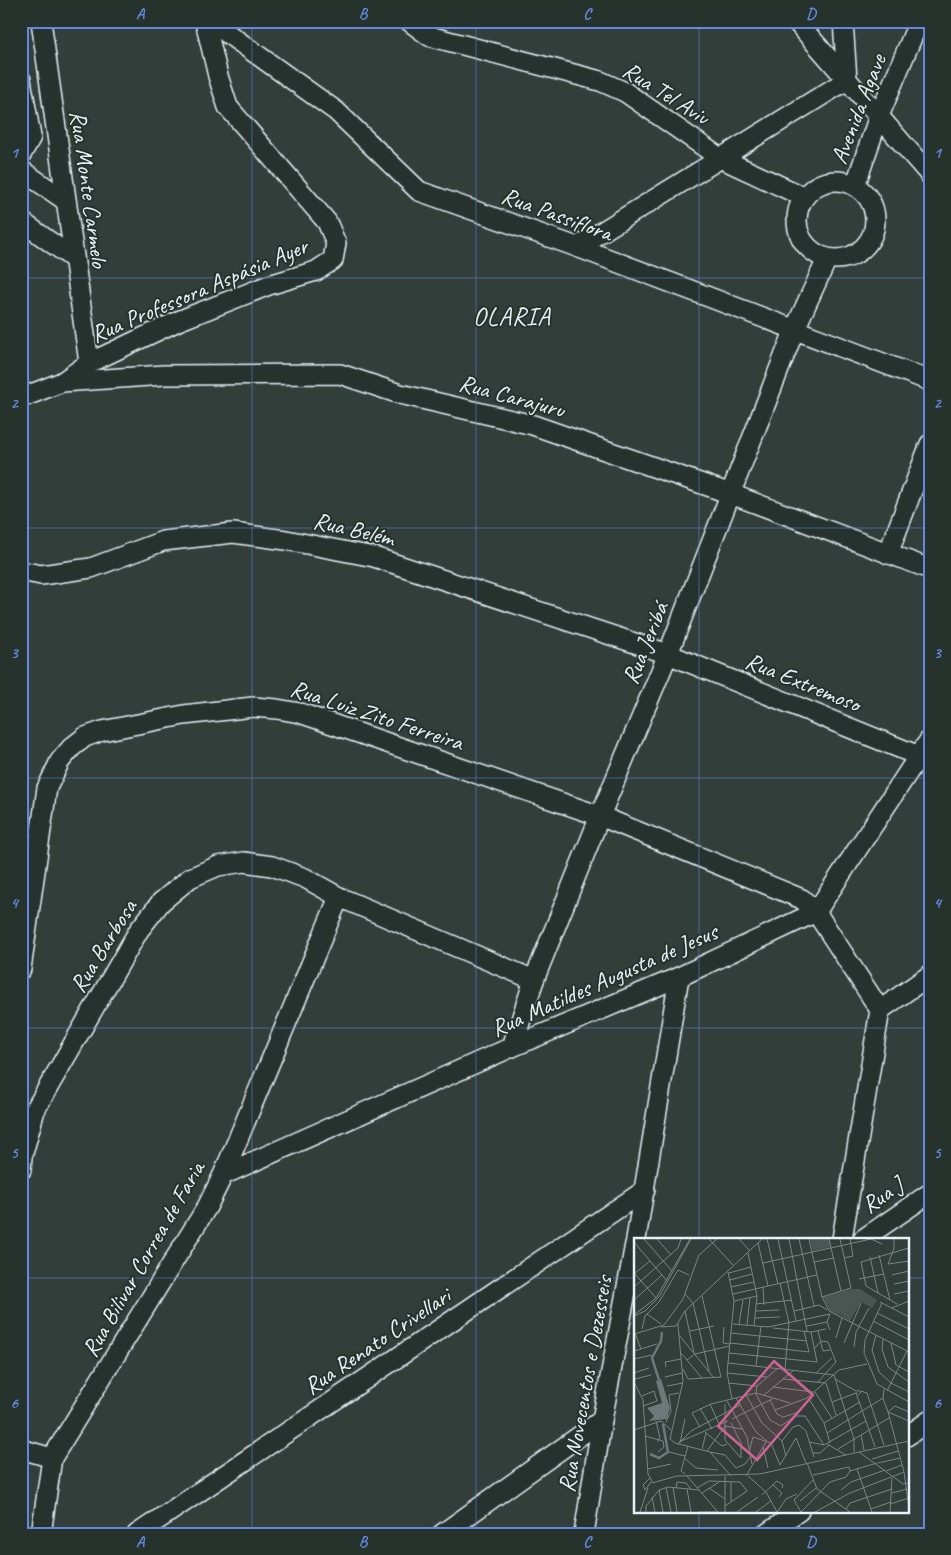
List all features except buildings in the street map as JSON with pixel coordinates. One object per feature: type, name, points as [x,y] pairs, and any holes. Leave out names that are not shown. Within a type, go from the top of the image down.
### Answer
[{"type":"street","name":"Rua Monte Carmelo","points":[[41,21],[88,363]]},
{"type":"street","name":"Rua Professora Aspásia Ayer","points":[[21,398],[62,382],[88,363],[178,321],[269,284],[316,271],[333,260],[336,243],[327,222],[228,107],[218,76],[205,21]]},
{"type":"street","name":"Rua Passiflora","points":[[210,21],[336,111],[418,190],[577,247],[930,381]]},
{"type":"street","name":"Rua Tel Aviv","points":[[409,21],[429,36],[600,82],[626,92],[720,158],[804,198]]},
{"type":"street","points":[[796,21],[930,176]]},
{"type":"street","points":[[843,21],[847,80]]},
{"type":"street","name":"Avenida Agave","points":[[856,186],[879,116],[921,32]]},
{"type":"street","points":[[21,80],[31,137],[21,155]]},
{"type":"street","points":[[577,247],[847,80]]},
{"type":"street","points":[[21,170],[66,201]]},
{"type":"street","points":[[845,182],[856,186],[864,193],[871,204],[875,216],[870,240],[862,249],[851,256],[839,259],[815,254],[805,245],[799,234],[797,222],[798,209],[804,198],[812,189],[822,184],[845,182]]},
{"type":"street","points":[[21,220],[74,259]]},
{"type":"street","name":"Rua Jeribá","points":[[512,1048],[534,980],[668,654],[794,330],[827,258]]},
{"type":"street","name":"Rua Carajuru","points":[[62,382],[164,375],[340,374],[400,394],[533,425],[731,494],[930,569]]},
{"type":"street","points":[[888,554],[930,444]]},
{"type":"street","name":"Rua Belém","points":[[21,571],[41,574],[91,568],[163,541],[232,533],[286,540],[374,557],[668,654]]},
{"type":"street","name":"Rua Extremoso","points":[[668,654],[919,756]]},
{"type":"street","name":"Rua Luiz Zito Ferreira","points":[[21,970],[47,788],[60,761],[72,747],[85,737],[102,731],[184,714],[253,707],[300,713],[600,816],[802,899],[816,912],[880,1010]]},
{"type":"street","points":[[816,912],[930,739]]},
{"type":"street","name":"Rua Barbosa","points":[[21,1170],[22,1157],[35,1110],[139,930],[161,902],[190,878],[218,866],[244,862],[272,866],[305,878],[339,897],[534,980]]},
{"type":"street","name":"Rua Bilivar Correa de Faria","points":[[41,1534],[52,1458],[207,1207],[223,1175],[339,897]]},
{"type":"street","name":"Rua Matildes Augusta de Jesus","points":[[223,1175],[679,977],[816,912]]},
{"type":"street","points":[[842,1238],[880,1010],[930,975]]},
{"type":"street","points":[[636,1238],[679,977]]},
{"type":"street","name":"Rua Renato Crivellari","points":[[137,1534],[645,1190]]},
{"type":"street","name":"Rua J","points":[[865,1238],[930,1193]]},
{"type":"street","name":"Rua Novecentos e Dezesseis","points":[[584,1534],[602,1420],[634,1249]]},
{"type":"street","points":[[442,1534],[602,1420]]},
{"type":"street","points":[[908,1435],[930,1420]]},
{"type":"street","points":[[21,1449],[52,1458]]},
{"type":"street","points":[[766,1534],[797,1512]]},
{"type":"district","name":"OLARIA","points":[[512,317]]}]
